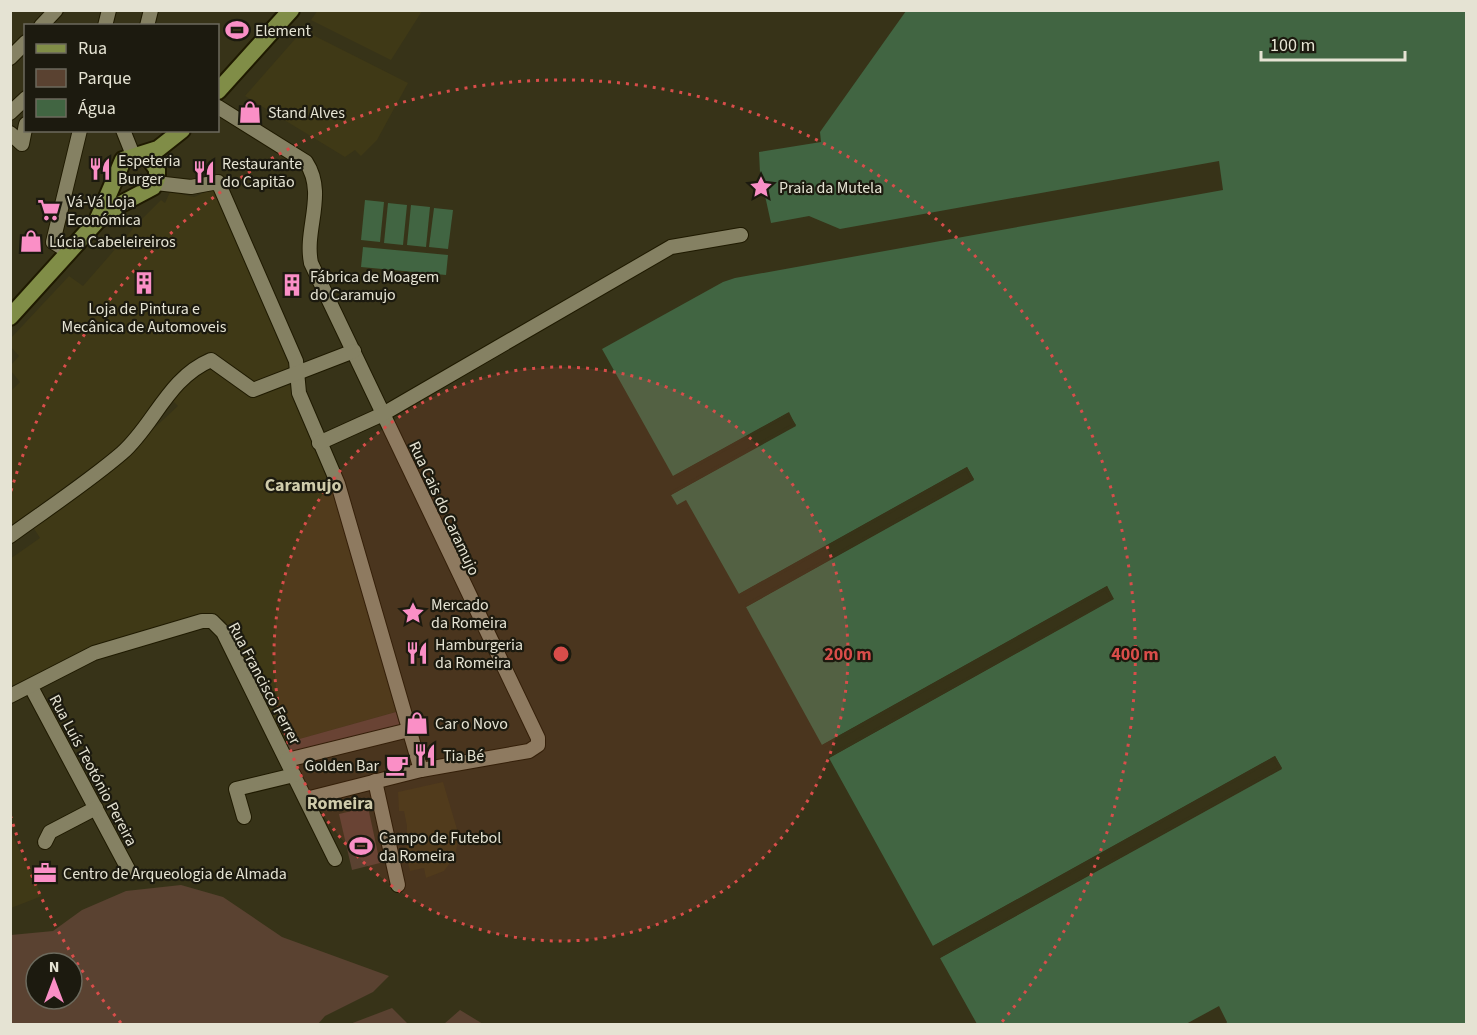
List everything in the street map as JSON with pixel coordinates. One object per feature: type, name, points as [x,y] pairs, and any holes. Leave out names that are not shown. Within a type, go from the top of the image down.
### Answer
[{"type":"main road","points":[[219,90],[291,10]]},
{"type":"main road","points":[[97,221],[123,160],[151,152],[179,134]]},
{"type":"main road","points":[[10,317],[97,221],[119,205],[149,191],[179,134]]},
{"type":"main road","points":[[136,155],[149,158],[155,165],[156,181]]},
{"type":"main road","points":[[118,170],[118,180],[124,190],[139,195]]},
{"type":"street","points":[[43,24],[56,10]]},
{"type":"street","points":[[10,58],[24,44]]},
{"type":"street","points":[[10,113],[24,100]]},
{"type":"street","name":"Rua Cais do Caramujo","points":[[219,109],[306,162],[314,174],[316,191],[309,251],[311,263],[537,734],[537,745],[529,751],[421,770]]},
{"type":"street","points":[[10,133],[22,144],[24,132]]},
{"type":"street","points":[[69,252],[53,242],[80,132]]},
{"type":"street","points":[[124,132],[136,155]]},
{"type":"street","points":[[156,181],[191,187],[218,182],[296,361],[299,393],[338,484],[421,770],[306,799]]},
{"type":"street","points":[[319,443],[383,414],[671,247],[741,235]]},
{"type":"street","points":[[10,536],[124,452],[173,388],[203,363],[211,360],[253,390],[354,351]]},
{"type":"street","name":"Rua Francisco Ferrer","points":[[10,696],[32,687],[94,653],[209,620],[221,628],[335,859]]},
{"type":"street","name":"Rua Luís Teotónio Pereira","points":[[32,687],[128,868]]},
{"type":"street","points":[[287,759],[409,730]]},
{"type":"street","points":[[244,817],[236,789],[294,775]]},
{"type":"street","points":[[375,781],[398,885]]},
{"type":"street","points":[[45,842],[50,832],[96,808]]},
{"type":"shaded area","points":[[318,10],[422,11],[391,60],[311,20]]},
{"type":"shaded area","points":[[303,30],[408,83],[377,140],[361,156],[355,150],[345,157],[245,96]]},
{"type":"shaded area","points":[[215,188],[293,369],[256,382],[245,380],[206,353],[173,378],[122,445],[11,526],[10,392],[20,382],[11,371],[11,365],[19,356],[11,347],[11,338],[69,276],[83,286],[138,223],[161,200],[165,203],[170,192],[194,197]]},
{"type":"shaded area","points":[[207,368],[212,368],[251,398],[289,383],[327,478],[334,485],[399,711],[285,743],[268,713],[238,639],[224,620],[202,613],[85,649],[49,671],[11,686],[10,559],[40,538],[33,527],[123,457],[178,406],[170,398],[183,383]]},
{"type":"shaded area","points":[[443,782],[459,836],[455,856],[444,871],[426,878],[424,868],[410,871],[406,855],[407,826],[404,811],[399,811],[398,792]]},
{"type":"shaded area","points":[[10,830],[42,896],[11,908],[10,908]]},
{"type":"green space","points":[[396,712],[400,726],[290,752],[285,743]]},
{"type":"green space","name":"Campo de Futebol da Romeira","points":[[368,807],[380,863],[352,870],[339,814]]},
{"type":"green space","points":[[181,885],[223,897],[282,937],[389,976],[373,992],[325,1016],[318,1024],[11,1024],[11,935],[53,931],[82,910],[126,891]]},
{"type":"green space","points":[[392,1008],[408,1024],[350,1024]]},
{"type":"green space","points":[[460,1010],[483,1024],[444,1024]]},
{"type":"water","points":[[906,11],[1466,11],[1466,1024],[1226,1024],[1219,1006],[1186,1024],[977,1024],[940,958],[1282,769],[1275,756],[933,946],[829,758],[1113,599],[1107,586],[822,745],[746,607],[974,480],[967,467],[739,594],[686,500],[677,505],[671,495],[796,425],[788,413],[673,476],[602,349],[723,282],[1223,190],[1219,161],[840,229],[809,216],[771,223],[760,173],[759,152],[821,142],[820,132]]},
{"type":"water","points":[[365,200],[384,202],[380,242],[361,240]]},
{"type":"water","points":[[388,203],[407,205],[403,245],[384,243]]},
{"type":"water","points":[[411,205],[430,207],[426,247],[407,245]]},
{"type":"water","points":[[434,208],[453,210],[448,249],[429,247]]},
{"type":"water","points":[[363,247],[448,255],[446,275],[361,267]]},
{"type":"pier","points":[[789,412],[796,426],[671,495],[670,492],[792,424],[788,416],[674,479],[670,478]]},
{"type":"pier","points":[[967,467],[974,479],[746,607],[745,604],[970,478],[966,471],[740,597],[739,594]]},
{"type":"pier","points":[[1107,586],[1114,599],[829,758],[828,755],[1110,598],[1105,590],[824,748],[822,745]]},
{"type":"pier","points":[[1275,756],[1282,768],[940,958],[939,956],[1278,767],[1274,760],[935,948],[933,946]]},
{"type":"place","name":"Element","points":[[237,30]]},
{"type":"place","name":"Stand Alves","points":[[250,112]]},
{"type":"place","name":"Espeteria Burger","points":[[100,169]]},
{"type":"place","name":"Restaurante do Capitão","points":[[204,172]]},
{"type":"place","name":"Praia da Mutela","points":[[761,187]]},
{"type":"place","name":"Vá-Vá Loja Económica","points":[[49,210]]},
{"type":"place","name":"Lúcia Cabeleireiros","points":[[31,241]]},
{"type":"place","name":"Loja de Pintura e Mecânica de Automoveis","points":[[144,283]]},
{"type":"place","name":"Fábrica de Moagem do Caramujo","points":[[292,285]]},
{"type":"place","name":"Mercado da Romeira","points":[[413,613]]},
{"type":"place","name":"Hamburgeria da Romeira","points":[[417,653]]},
{"type":"place","name":"Car o Novo","points":[[417,723]]},
{"type":"place","name":"Tia Bé","points":[[425,755]]},
{"type":"place","name":"Golden Bar","points":[[397,765]]},
{"type":"place","name":"Campo de Futebol da Romeira","points":[[361,846]]},
{"type":"place","name":"Centro de Arqueologia de Almada","points":[[45,873]]},
{"type":"district","name":"Caramujo","points":[[303,485]]},
{"type":"district","name":"Romeira","points":[[340,803]]}]
